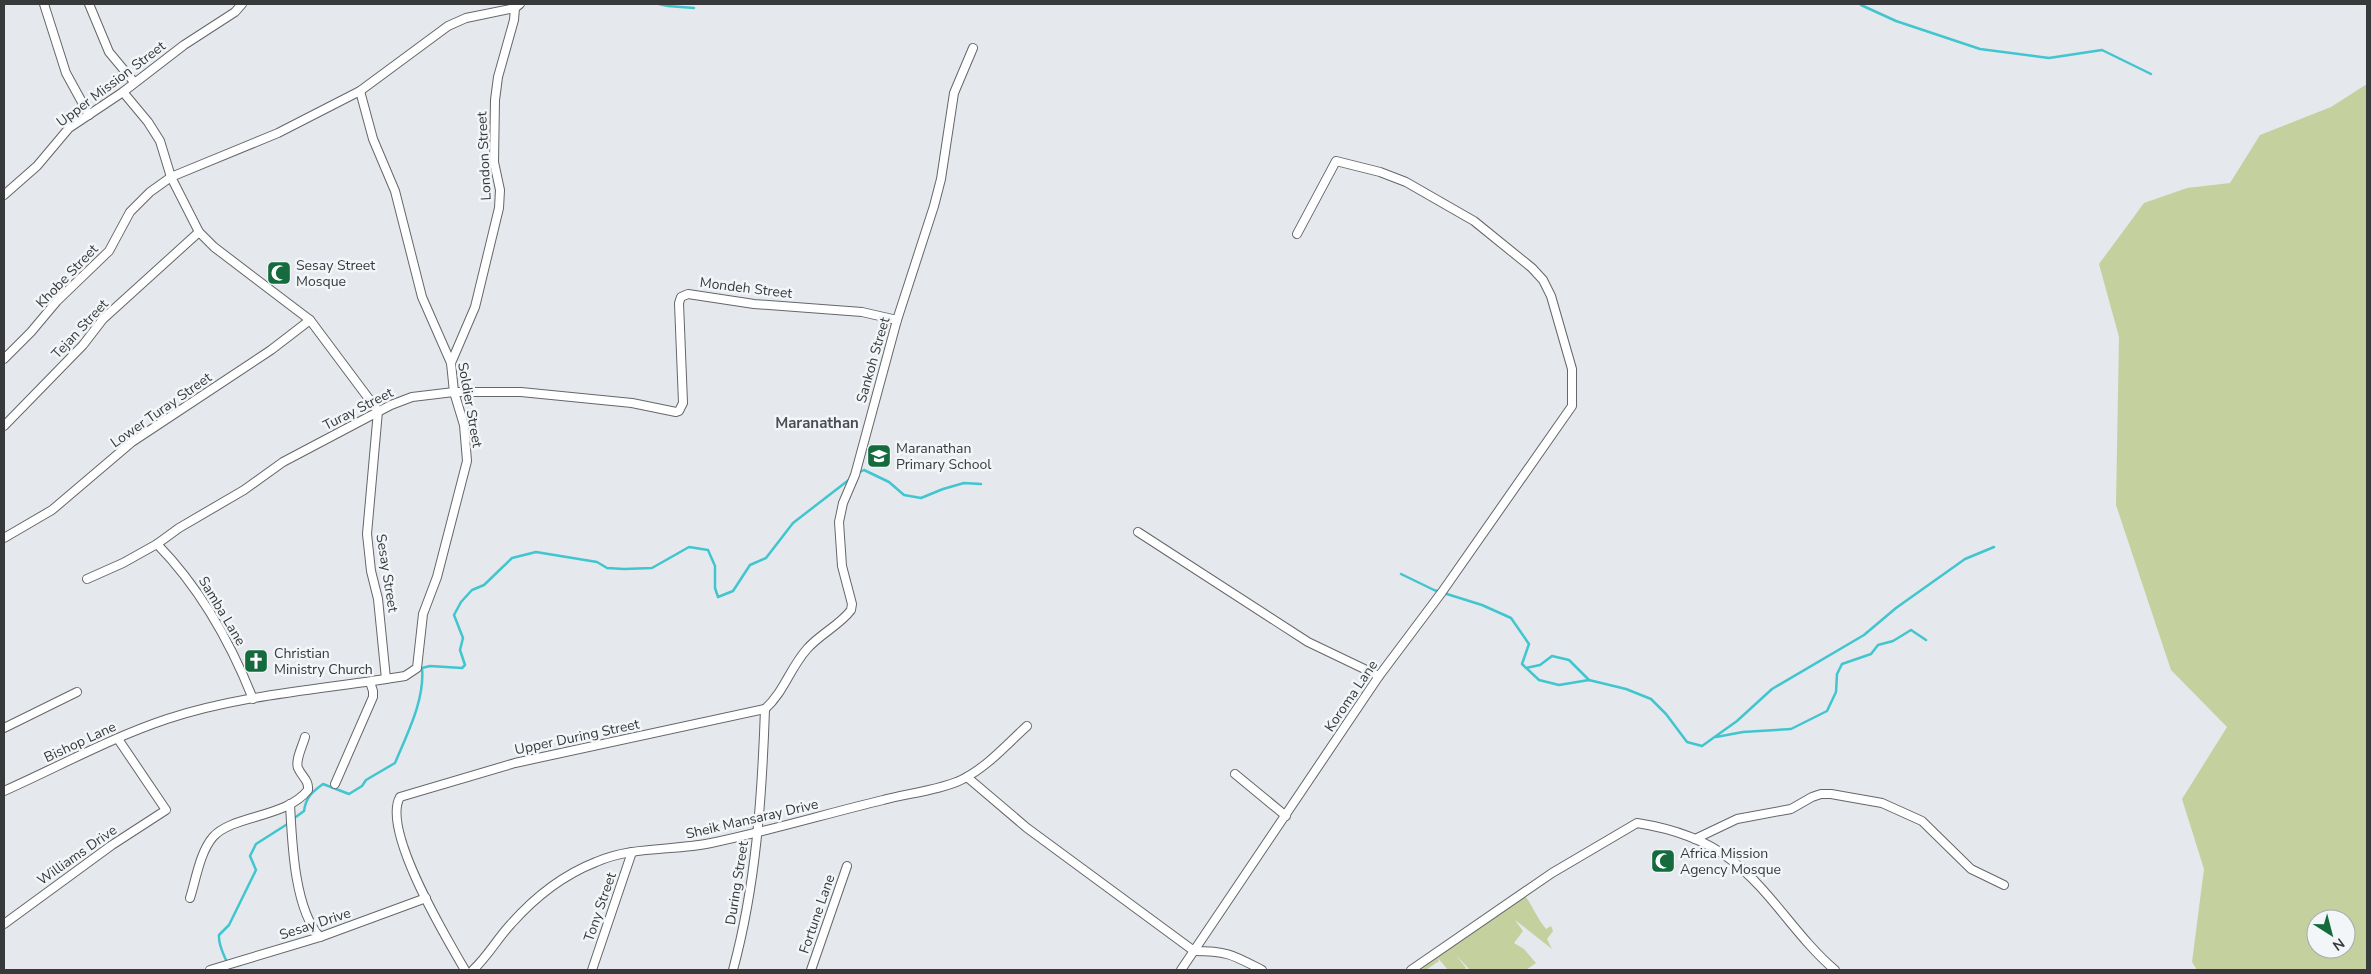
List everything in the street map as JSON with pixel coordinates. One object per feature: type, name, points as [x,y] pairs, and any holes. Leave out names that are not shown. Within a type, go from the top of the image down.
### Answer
[{"type":"street","points":[[44,4],[66,73],[89,115]]},
{"type":"street","points":[[89,4],[109,52],[134,82]]},
{"type":"street","name":"Upper Mission Street","points":[[4,195],[37,166],[68,128],[123,92],[184,45],[234,12],[242,4]]},
{"type":"street","name":"Khobe Street","points":[[4,358],[36,327],[57,301],[109,251],[130,212],[150,192],[171,178],[278,133],[360,90],[448,26],[473,16],[518,6]]},
{"type":"street","name":"London Street","points":[[451,363],[475,307],[499,208],[500,190],[494,162],[495,100],[498,77],[518,6]]},
{"type":"street","name":"Sankoh Street","points":[[765,709],[776,699],[795,665],[808,648],[851,610],[852,604],[842,566],[839,522],[857,465],[897,320],[934,206],[941,179],[954,93],[973,48]]},
{"type":"street","name":"Soldier Street","points":[[360,90],[373,139],[395,191],[422,297],[451,363],[454,392],[464,425],[467,460],[437,577],[423,614],[418,663],[414,672]]},
{"type":"street","points":[[123,92],[148,122],[160,142],[171,178],[199,232],[214,248],[310,320],[378,412]]},
{"type":"street","name":"Koroma Lane","points":[[1181,970],[1379,676],[1442,592],[1572,406],[1572,369],[1551,296],[1543,280],[1532,268],[1474,221],[1406,182],[1380,172],[1336,161],[1297,234]]},
{"type":"street","name":"Tejan Street","points":[[4,426],[114,309],[138,290],[199,232]]},
{"type":"street","name":"Mondeh Street","points":[[676,412],[680,410],[683,403],[679,303],[681,297],[688,294],[754,304],[862,312],[897,320]]},
{"type":"street","name":"Lower Turay Street","points":[[4,538],[52,510],[132,442],[271,350],[310,320]]},
{"type":"street","name":"Turay Street","points":[[87,579],[123,563],[157,544],[179,528],[244,490],[283,462],[378,412],[412,397],[454,392],[520,392],[632,403],[676,412]]},
{"type":"street","name":"Sesay Street","points":[[378,412],[367,534],[378,598],[386,679]]},
{"type":"street","points":[[1138,532],[1308,642],[1379,676]]},
{"type":"street","name":"Samba Lane","points":[[157,544],[178,565],[204,601],[238,662],[253,699]]},
{"type":"street","name":"Bishop Lane","points":[[4,792],[118,739],[168,719],[220,704],[370,682],[405,676],[414,672]]},
{"type":"street","points":[[334,784],[373,697],[370,682]]},
{"type":"street","points":[[4,728],[77,692]]},
{"type":"street","name":"Upper During Street","points":[[426,898],[401,842],[397,826],[398,800],[403,796],[515,763],[765,709]]},
{"type":"street","name":"During Street","points":[[732,970],[746,918],[758,833],[762,799],[765,709]]},
{"type":"street","name":"Sheik Mansaray Drive","points":[[473,970],[485,959],[510,924],[543,893],[574,872],[596,862],[632,852],[679,848],[758,833],[882,800],[952,785],[967,777],[1027,726]]},
{"type":"street","points":[[190,898],[206,848],[213,837],[224,828],[257,818],[290,804],[308,790],[308,782],[298,768],[297,763],[305,737]]},
{"type":"street","name":"Williams Drive","points":[[4,924],[112,845],[166,810],[118,739]]},
{"type":"street","points":[[1235,774],[1286,816]]},
{"type":"street","points":[[967,777],[1027,828],[1194,951],[1221,951],[1262,970]]},
{"type":"street","points":[[1694,839],[1737,819],[1791,809],[1812,797],[1821,794],[1831,794],[1882,803],[1922,820],[1971,868],[2004,885]]},
{"type":"street","points":[[290,804],[297,884],[311,922],[320,937]]},
{"type":"street","points":[[1411,970],[1552,873],[1637,823],[1674,831],[1694,839],[1728,858],[1744,871],[1767,895],[1810,946],[1835,970]]},
{"type":"street","name":"Tony Street","points":[[592,970],[632,852]]},
{"type":"street","name":"Fortune Lane","points":[[811,970],[847,866]]},
{"type":"street","points":[[426,898],[465,970]]},
{"type":"street","name":"Sesay Drive","points":[[210,970],[320,937],[426,898]]},
{"type":"green space","points":[[2367,84],[2367,970],[2197,970],[2192,962],[2204,869],[2182,799],[2227,727],[2171,670],[2116,505],[2119,337],[2099,264],[2144,203],[2187,188],[2230,183],[2260,135],[2331,107]]},
{"type":"green space","points":[[1524,894],[1546,929],[1551,926],[1553,931],[1547,939],[1552,949],[1515,920],[1523,931],[1514,943],[1524,949],[1536,963],[1526,970],[1470,970],[1456,955],[1466,968],[1464,970],[1448,970],[1438,958],[1439,961],[1426,970],[1420,967]]},
{"type":"waterway","points":[[659,4],[694,8]]},
{"type":"waterway","points":[[1861,5],[1896,21],[1980,49],[2049,58],[2102,50],[2151,74]]},
{"type":"waterway","points":[[858,473],[864,470],[889,482],[904,495],[921,498],[964,483],[981,484]]},
{"type":"waterway","points":[[293,819],[304,811],[310,795],[323,784],[349,794],[362,786],[366,780],[395,763],[410,729],[418,704],[421,692],[422,668],[430,666],[462,668],[465,665],[460,650],[463,638],[454,615],[461,602],[472,590],[484,585],[512,558],[536,552],[597,562],[607,568],[652,568],[689,547],[708,550],[715,566],[715,588],[718,597],[733,591],[750,565],[766,558],[793,523],[850,479]]},
{"type":"waterway","points":[[1401,574],[1434,590],[1482,605],[1511,618],[1529,644],[1522,664],[1539,680],[1559,685],[1589,680],[1626,689],[1651,699],[1666,714],[1687,742],[1702,746],[1737,721],[1772,689],[1864,635],[1896,608],[1965,559],[1994,547]]},
{"type":"waterway","points":[[1716,737],[1743,732],[1791,729],[1827,711],[1836,692],[1837,674],[1842,664],[1871,654],[1878,645],[1893,641],[1911,630],[1926,640]]},
{"type":"waterway","points":[[1526,668],[1540,665],[1552,656],[1569,660],[1589,680]]},
{"type":"waterway","points":[[229,970],[220,945],[219,935],[229,925],[256,870],[250,856],[256,844],[289,823]]},
{"type":"place","name":"Sesay Street Mosque","points":[[279,273]]},
{"type":"place","name":"Maranathan Primary School","points":[[879,456]]},
{"type":"place","name":"Christian Ministry Church","points":[[256,661]]},
{"type":"place","name":"Africa Mission Agency Mosque","points":[[1663,861]]},
{"type":"district","name":"Maranathan","points":[[817,423]]}]
